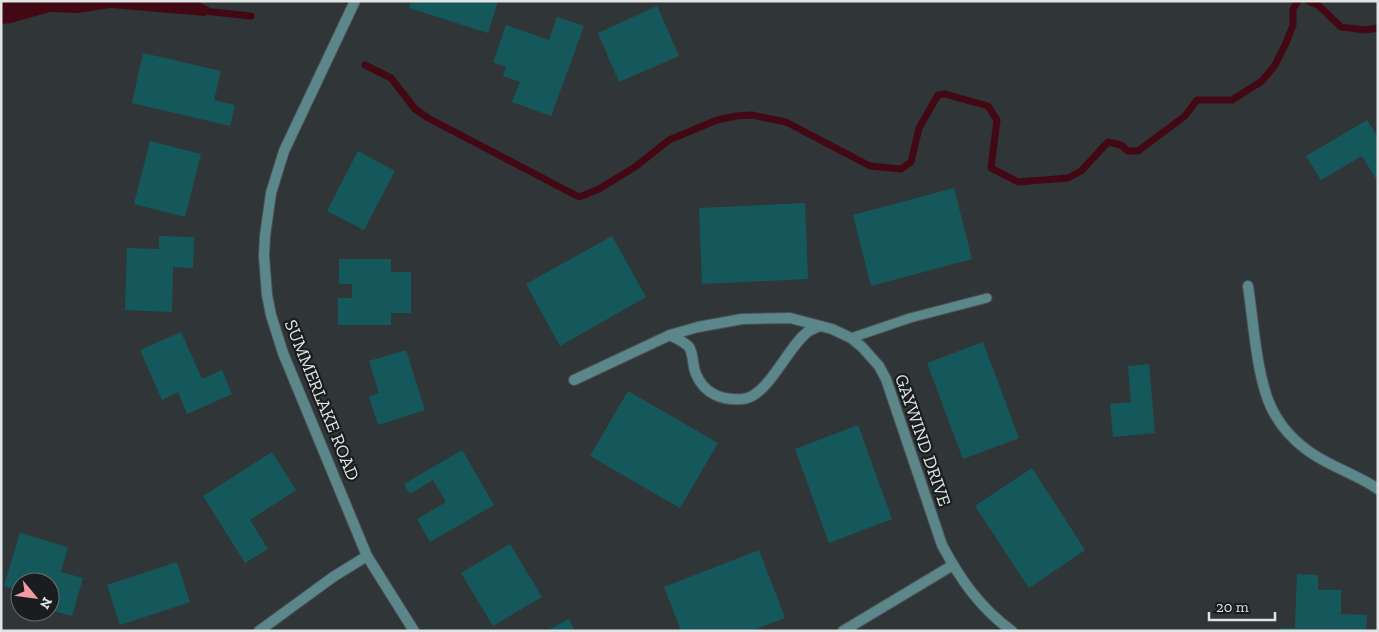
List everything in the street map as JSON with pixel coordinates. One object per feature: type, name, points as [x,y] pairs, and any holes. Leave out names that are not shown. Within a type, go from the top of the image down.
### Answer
[{"type":"street","name":"SUMMERLAKE ROAD","points":[[355,1],[284,151],[271,193],[264,256],[267,296],[283,353],[367,556],[414,631]]},
{"type":"street","points":[[1248,286],[1263,387],[1271,410],[1279,423],[1287,434],[1308,451],[1378,489]]},
{"type":"street","name":"GAYWIND DRIVE","points":[[574,380],[670,335],[698,327],[742,319],[790,318],[832,329],[851,338],[862,346],[879,366],[886,379],[942,544],[953,566],[972,594],[998,621],[1012,631]]},
{"type":"street","points":[[670,335],[688,346],[692,354],[696,374],[706,388],[722,398],[744,399],[760,390],[797,343],[809,331],[820,326]]},
{"type":"street","points":[[259,631],[333,577],[367,556]]},
{"type":"street","points":[[843,631],[953,566]]},
{"type":"lane","points":[[851,338],[910,318],[986,298]]},
{"type":"shaded area","points":[[1,1],[197,1],[210,8],[211,13],[205,16],[111,8],[78,13],[50,12],[1,24]]},
{"type":"building","points":[[411,1],[498,1],[488,33],[409,8]]},
{"type":"building","points":[[657,6],[679,56],[619,82],[598,33]]},
{"type":"building","points":[[557,17],[584,26],[551,116],[512,102],[520,82],[503,76],[506,67],[493,62],[506,25],[549,40]]},
{"type":"building","points":[[143,53],[221,71],[214,100],[235,105],[230,126],[132,103]]},
{"type":"building","points":[[1367,120],[1378,137],[1378,182],[1362,156],[1321,180],[1306,156]]},
{"type":"building","points":[[150,141],[201,154],[185,217],[134,204]]},
{"type":"building","points":[[358,151],[395,171],[364,230],[327,211]]},
{"type":"building","points":[[954,188],[972,259],[871,286],[853,215]]},
{"type":"building","points":[[805,203],[808,279],[702,284],[699,208]]},
{"type":"building","points":[[159,236],[194,237],[193,268],[173,267],[172,312],[125,310],[127,248],[159,249]]},
{"type":"building","points":[[612,236],[646,297],[560,346],[526,284]]},
{"type":"building","points":[[339,259],[391,259],[391,272],[411,272],[411,313],[391,313],[391,325],[338,325],[338,298],[352,298],[352,284],[339,284]]},
{"type":"building","points":[[181,332],[202,379],[222,370],[232,394],[187,414],[178,392],[162,400],[140,350]]},
{"type":"building","points":[[983,342],[1019,438],[963,459],[927,363]]},
{"type":"building","points":[[406,350],[425,410],[378,425],[369,397],[379,393],[369,361]]},
{"type":"building","points":[[1149,364],[1155,433],[1113,437],[1110,404],[1131,402],[1128,366]]},
{"type":"building","points":[[628,391],[718,443],[680,508],[590,456]]},
{"type":"building","points":[[858,425],[892,519],[829,543],[795,449]]},
{"type":"building","points":[[462,450],[494,505],[430,542],[417,519],[446,502],[433,480],[410,494],[404,484]]},
{"type":"building","points":[[272,452],[296,490],[250,520],[268,549],[245,563],[203,496]]},
{"type":"building","points":[[1032,468],[1085,550],[1029,588],[975,506]]},
{"type":"building","points":[[20,533],[68,547],[61,572],[83,578],[72,616],[60,613],[60,572],[10,572],[10,588],[4,586]]},
{"type":"building","points":[[510,544],[542,597],[493,626],[461,573]]},
{"type":"building","points":[[759,550],[785,618],[750,631],[681,631],[664,587]]},
{"type":"building","points":[[177,562],[190,602],[120,625],[107,585]]},
{"type":"building","points":[[1297,574],[1318,575],[1318,590],[1341,590],[1341,614],[1367,615],[1366,631],[1279,631],[1279,628],[1295,628]]},
{"type":"building","points":[[569,619],[575,631],[546,631]]},
{"type":"waterway","points":[[365,65],[391,78],[415,109],[428,118],[579,197],[599,189],[635,167],[669,140],[717,120],[736,116],[752,115],[786,122],[870,166],[901,169],[911,162],[919,128],[938,95],[945,94],[988,106],[997,120],[991,168],[1018,182],[1068,178],[1081,171],[1108,142],[1121,145],[1128,151],[1138,151],[1185,116],[1197,100],[1232,100],[1262,81],[1275,65],[1286,43],[1293,25],[1293,9],[1298,1]]},
{"type":"waterway","points":[[1308,1],[1318,5],[1341,27],[1365,30],[1378,28]]},
{"type":"waterway","points":[[203,11],[251,16]]}]
